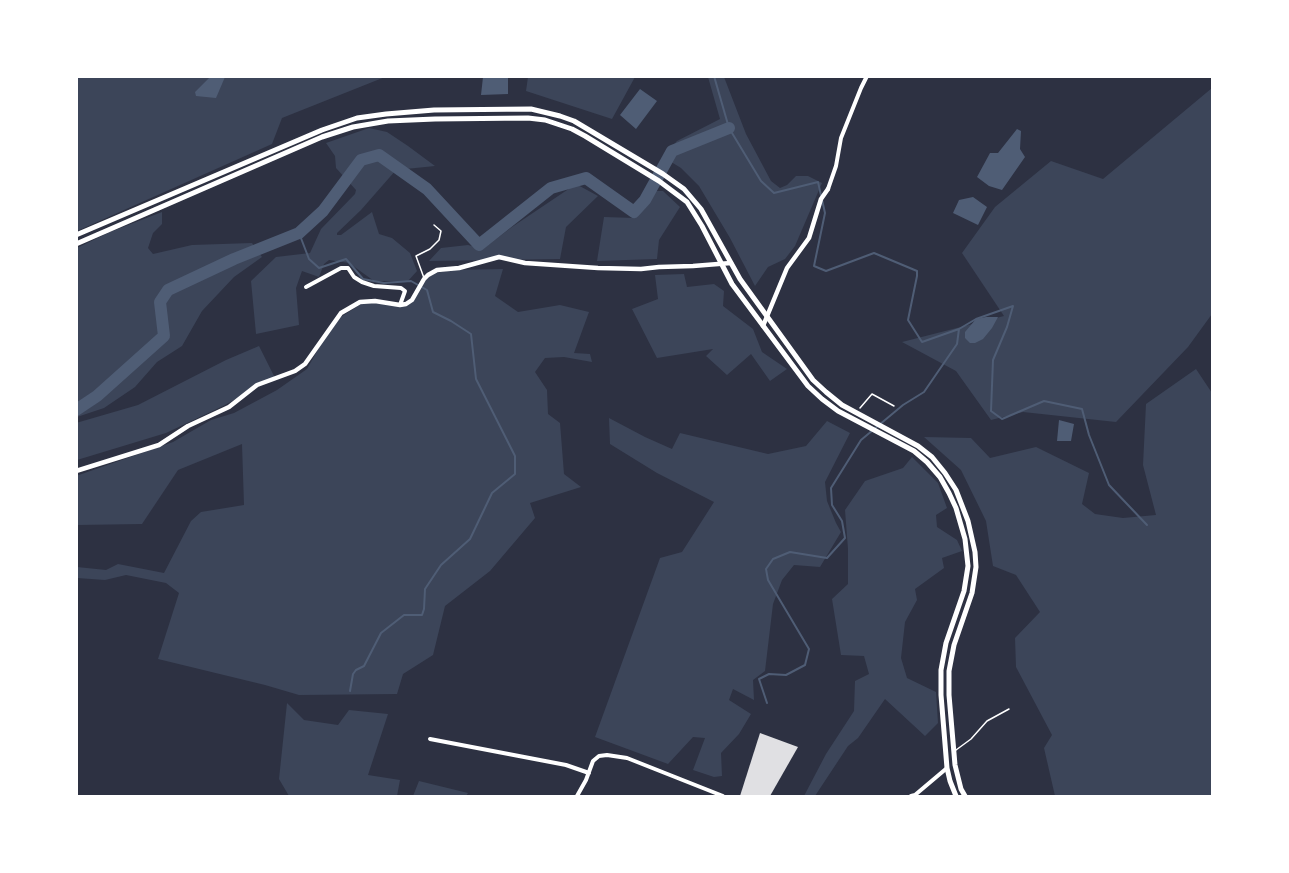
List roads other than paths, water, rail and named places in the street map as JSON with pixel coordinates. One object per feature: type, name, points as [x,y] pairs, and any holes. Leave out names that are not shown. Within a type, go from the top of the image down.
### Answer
[{"type":"main road","points":[[76,235],[322,130],[357,118],[386,114],[434,110],[531,109],[574,121],[655,168],[675,181],[692,197],[709,222],[740,279],[813,380],[856,413],[918,446],[945,473],[956,490],[973,537],[976,567],[949,671],[954,752],[958,777],[965,796]]},
{"type":"main road","points":[[76,244],[322,137],[353,127],[388,121],[528,118],[545,120],[572,129],[650,175],[687,202],[699,220],[736,291],[808,386],[838,411],[914,451],[927,462],[950,494],[965,539],[968,566],[967,579],[946,643],[941,670],[947,768],[956,796]]},
{"type":"street","points":[[763,326],[788,268],[809,238],[821,199],[828,189],[836,166],[841,138],[867,76]]},
{"type":"street","points":[[76,471],[159,445],[188,426],[229,407],[257,385],[296,371],[305,364],[341,313],[360,302],[406,304],[412,300],[428,274],[437,270],[459,268],[499,257],[525,263],[598,268],[641,269],[731,263]]},
{"type":"street","points":[[306,287],[341,268],[348,268],[354,277],[362,282],[374,286],[402,288],[405,291],[400,305]]},
{"type":"street","points":[[430,739],[566,765],[589,773]]},
{"type":"street","points":[[577,796],[593,761],[599,756],[627,758],[723,796]]},
{"type":"street","points":[[911,796],[947,768]]},
{"type":"lane","points":[[424,279],[416,256],[430,249],[439,240],[441,231],[434,225]]},
{"type":"lane","points":[[954,752],[972,739],[987,721],[1009,709]]},
{"type":"waterway","points":[[714,76],[729,128],[761,181],[774,193],[818,182],[825,213],[814,266],[826,271],[874,253],[917,271],[908,320],[922,342],[959,329],[957,344],[924,392],[903,405],[861,440],[831,488],[832,505],[842,521],[845,538],[827,558],[790,552],[773,559],[766,569],[768,580],[809,649],[805,665],[786,675],[769,674],[759,679],[767,703]]},
{"type":"waterway","points":[[76,410],[97,396],[164,336],[160,302],[168,290],[234,259],[299,233],[323,211],[361,160],[379,155],[427,189],[479,245],[551,188],[586,178],[634,212],[645,200],[672,151],[729,128]]},
{"type":"waterway","points":[[299,233],[309,259],[319,268],[346,259],[363,279],[384,283],[411,281],[427,290],[433,312],[471,334],[476,379],[515,456],[515,474],[492,493],[470,539],[441,565],[425,589],[422,615],[404,615],[381,633],[364,666],[353,674],[350,691]]},
{"type":"waterway","points":[[959,329],[976,319],[1013,306],[993,360],[991,411],[1002,419],[1044,401],[1082,409],[1089,435],[1109,485],[1147,525]]}]
